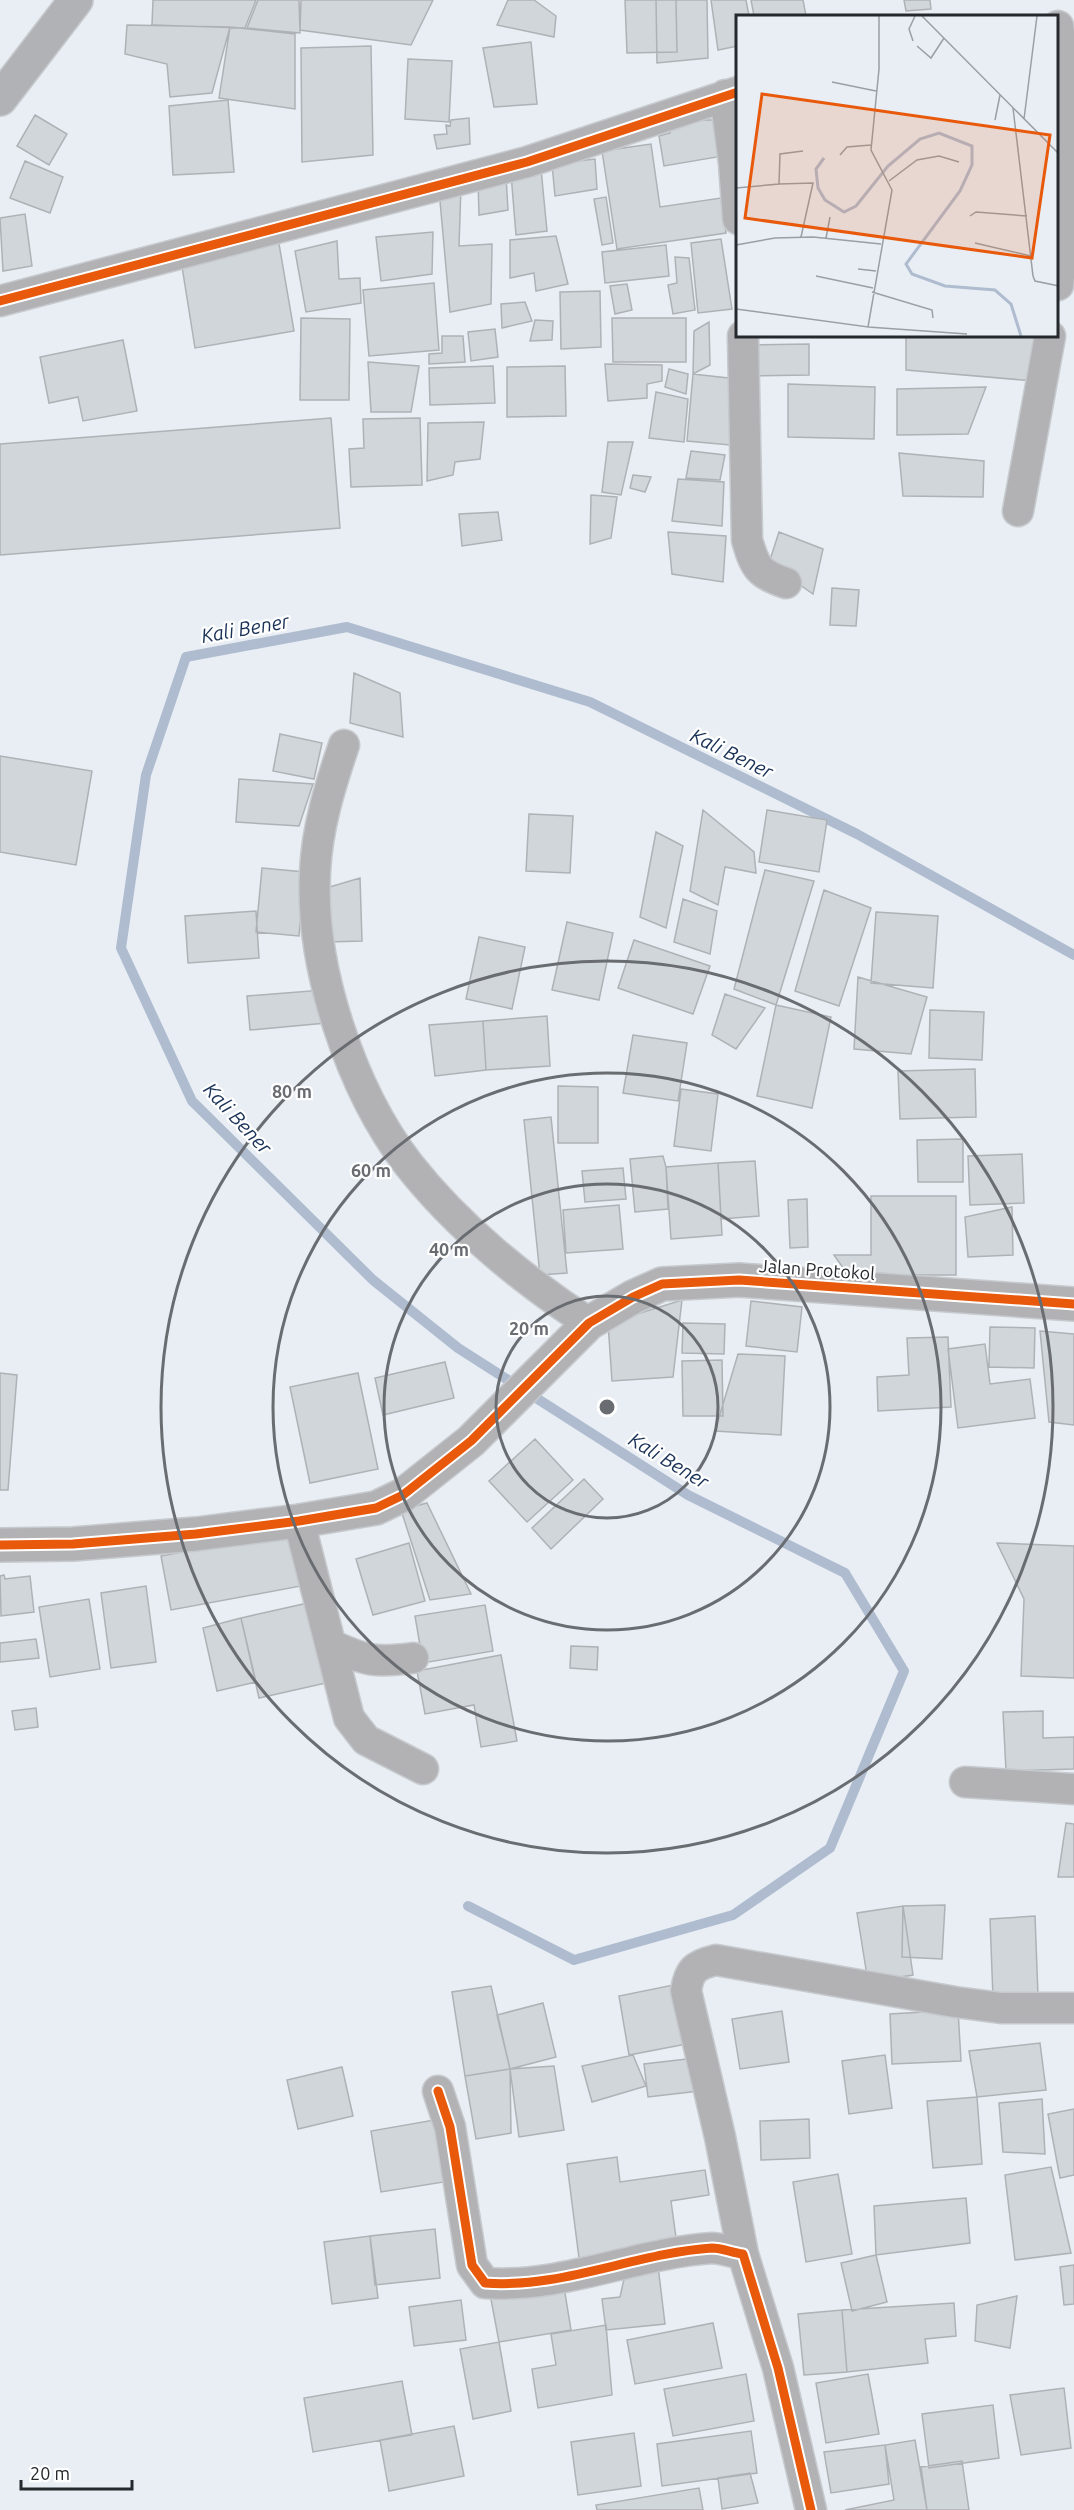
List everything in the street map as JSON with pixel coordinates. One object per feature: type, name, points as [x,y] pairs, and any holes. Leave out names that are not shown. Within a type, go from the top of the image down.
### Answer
[{"type":"main road","points":[[0,99],[76,0]]},
{"type":"street","points":[[1059,17],[1074,14]]},
{"type":"street","points":[[1059,38],[1068,147],[1059,274]]},
{"type":"street","points":[[0,301],[527,162],[731,94],[736,192]]},
{"type":"street","points":[[743,338],[747,540],[754,563],[765,576],[786,583]]},
{"type":"street","points":[[1018,511],[1050,338]]},
{"type":"street","points":[[344,745],[327,793],[315,871],[315,922],[327,983],[344,1040],[372,1108],[409,1164],[448,1208],[582,1331]]},
{"type":"street","name":"Jalan Protokol","points":[[0,1545],[73,1544],[196,1534],[299,1521],[376,1508],[403,1495],[471,1441],[582,1331],[633,1297],[662,1284],[739,1280],[1074,1304]]},
{"type":"street","points":[[299,1521],[348,1718],[366,1740],[423,1768]]},
{"type":"street","points":[[331,1645],[362,1659],[382,1662],[414,1658]]},
{"type":"street","points":[[965,1782],[1074,1789]]},
{"type":"street","points":[[812,2510],[778,2368],[743,2254],[720,2137],[686,1991],[688,1975],[697,1964],[716,1960],[1001,2008],[1074,2008]]},
{"type":"street","points":[[438,2091],[450,2127],[472,2265],[485,2283],[502,2284],[561,2276],[686,2251],[715,2248],[743,2254]]},
{"type":"building","points":[[153,0],[256,0],[245,28],[152,25]]},
{"type":"building","points":[[258,0],[299,0],[300,33],[247,28]]},
{"type":"building","points":[[301,0],[433,0],[411,45],[300,30]]},
{"type":"building","points":[[508,0],[534,0],[556,16],[554,37],[497,25]]},
{"type":"building","points":[[625,0],[676,0],[677,52],[627,53]]},
{"type":"building","points":[[656,0],[707,0],[708,58],[657,63]]},
{"type":"building","points":[[711,0],[746,0],[749,15],[736,15],[736,46],[718,50]]},
{"type":"building","points":[[751,0],[803,0],[806,15],[754,15]]},
{"type":"building","points":[[904,0],[930,0],[931,9],[906,11]]},
{"type":"building","points":[[127,25],[230,27],[212,93],[170,97],[167,64],[125,54]]},
{"type":"building","points":[[230,27],[295,34],[295,109],[219,98]]},
{"type":"building","points":[[531,42],[537,104],[494,107],[483,48]]},
{"type":"building","points":[[371,46],[373,155],[302,162],[301,48]]},
{"type":"building","points":[[408,59],[452,61],[449,122],[405,119]]},
{"type":"building","points":[[228,100],[234,172],[173,175],[169,106]]},
{"type":"building","points":[[35,115],[67,134],[49,165],[17,146]]},
{"type":"building","points":[[469,118],[470,144],[437,149],[434,135],[447,134],[446,125],[450,126],[451,120]]},
{"type":"building","points":[[667,120],[718,120],[723,156],[664,166],[659,136],[670,133]]},
{"type":"building","points":[[651,144],[660,207],[721,198],[726,233],[617,249],[602,151]]},
{"type":"building","points":[[595,159],[597,189],[555,196],[552,164]]},
{"type":"building","points":[[25,161],[63,177],[50,213],[10,198]]},
{"type":"building","points":[[541,169],[547,231],[516,235],[511,174]]},
{"type":"building","points":[[506,176],[508,210],[479,215],[478,180]]},
{"type":"building","points":[[461,186],[459,246],[492,244],[491,304],[450,312],[439,190]]},
{"type":"building","points":[[606,197],[613,243],[602,245],[594,199]]},
{"type":"building","points":[[25,214],[32,266],[3,271],[0,218]]},
{"type":"building","points":[[433,232],[432,274],[381,281],[376,237]]},
{"type":"building","points":[[556,236],[568,284],[536,291],[534,273],[510,278],[510,240]]},
{"type":"building","points":[[278,238],[294,331],[195,348],[180,254]]},
{"type":"building","points":[[721,239],[732,309],[698,313],[691,243]]},
{"type":"building","points":[[337,241],[339,279],[360,278],[361,303],[306,312],[295,251]]},
{"type":"building","points":[[666,245],[669,276],[605,283],[602,252]]},
{"type":"building","points":[[675,257],[689,258],[695,310],[673,314],[668,285],[677,283]]},
{"type":"building","points":[[434,283],[439,350],[369,356],[363,290]]},
{"type":"building","points":[[627,284],[632,310],[615,314],[610,286]]},
{"type":"building","points":[[600,291],[601,347],[561,349],[560,292]]},
{"type":"building","points":[[525,302],[532,321],[502,328],[501,304]]},
{"type":"building","points":[[301,318],[350,319],[349,400],[300,400]]},
{"type":"building","points":[[612,318],[686,318],[686,362],[613,362]]},
{"type":"building","points":[[535,320],[553,321],[552,340],[530,341]]},
{"type":"building","points":[[709,322],[710,365],[693,374],[694,331]]},
{"type":"building","points":[[495,329],[498,357],[471,361],[468,332]]},
{"type":"building","points":[[442,336],[463,336],[465,362],[429,364],[429,354],[442,353]]},
{"type":"building","points":[[906,338],[1039,338],[1034,381],[906,370]]},
{"type":"building","points":[[123,340],[137,411],[83,421],[78,397],[49,403],[40,357]]},
{"type":"building","points":[[809,344],[809,375],[745,376],[745,345]]},
{"type":"building","points":[[368,362],[419,366],[411,412],[371,412]]},
{"type":"building","points":[[605,364],[662,365],[662,381],[647,384],[647,398],[608,401]]},
{"type":"building","points":[[493,366],[495,403],[430,405],[429,368]]},
{"type":"building","points":[[565,366],[566,416],[507,417],[507,367]]},
{"type":"building","points":[[669,369],[688,374],[686,394],[665,387]]},
{"type":"building","points":[[693,374],[737,379],[730,445],[687,441]]},
{"type":"building","points":[[788,384],[875,387],[874,439],[788,437]]},
{"type":"building","points":[[986,387],[968,434],[897,435],[897,389]]},
{"type":"building","points":[[656,392],[688,399],[684,442],[649,438]]},
{"type":"building","points":[[331,418],[340,528],[0,555],[0,444]]},
{"type":"building","points":[[420,418],[422,485],[351,487],[349,449],[364,448],[363,419]]},
{"type":"building","points":[[484,422],[480,459],[455,462],[453,475],[427,481],[428,423]]},
{"type":"building","points":[[608,442],[633,442],[621,495],[602,492]]},
{"type":"building","points":[[691,451],[725,455],[720,480],[686,478]]},
{"type":"building","points":[[899,453],[984,461],[983,497],[903,496]]},
{"type":"building","points":[[633,475],[651,477],[645,492],[630,488]]},
{"type":"building","points":[[678,479],[724,482],[722,526],[672,521]]},
{"type":"building","points":[[591,495],[617,497],[611,538],[590,544]]},
{"type":"building","points":[[498,512],[502,540],[462,546],[459,514]]},
{"type":"building","points":[[668,532],[726,536],[723,582],[672,574]]},
{"type":"building","points":[[779,532],[823,549],[813,594],[769,563]]},
{"type":"building","points":[[832,588],[859,590],[856,626],[830,625]]},
{"type":"building","points":[[354,673],[400,693],[403,737],[350,723]]},
{"type":"building","points":[[280,734],[322,743],[314,779],[273,771]]},
{"type":"building","points":[[0,756],[92,771],[76,865],[0,852]]},
{"type":"building","points":[[239,779],[313,784],[299,826],[236,822]]},
{"type":"building","points":[[703,810],[754,852],[756,873],[725,867],[718,905],[690,891]]},
{"type":"building","points":[[767,810],[827,820],[819,872],[759,862]]},
{"type":"building","points":[[529,814],[573,816],[570,873],[526,871]]},
{"type":"building","points":[[656,832],[683,846],[666,928],[640,917]]},
{"type":"building","points":[[262,868],[305,872],[299,936],[256,932]]},
{"type":"building","points":[[765,870],[814,881],[776,1005],[734,989]]},
{"type":"building","points":[[360,878],[362,941],[328,942],[326,888]]},
{"type":"building","points":[[824,890],[871,908],[839,1006],[795,991]]},
{"type":"building","points":[[683,899],[717,911],[710,954],[674,942]]},
{"type":"building","points":[[256,911],[259,958],[188,963],[185,916]]},
{"type":"building","points":[[876,912],[938,916],[933,988],[871,983]]},
{"type":"building","points":[[567,922],[613,933],[599,1000],[552,990]]},
{"type":"building","points":[[479,937],[525,947],[512,1009],[466,999]]},
{"type":"building","points":[[634,940],[710,966],[693,1014],[618,988]]},
{"type":"building","points":[[858,977],[927,997],[911,1054],[854,1049]]},
{"type":"building","points":[[323,990],[326,1023],[250,1030],[247,996]]},
{"type":"building","points":[[725,994],[765,1008],[736,1049],[712,1035]]},
{"type":"building","points":[[776,1005],[831,1017],[812,1108],[757,1096]]},
{"type":"building","points":[[930,1010],[984,1012],[982,1060],[929,1058]]},
{"type":"building","points":[[547,1016],[550,1066],[486,1070],[483,1021]]},
{"type":"building","points":[[483,1021],[486,1070],[435,1076],[429,1025]]},
{"type":"building","points":[[633,1035],[687,1043],[678,1101],[623,1093]]},
{"type":"building","points":[[975,1069],[976,1117],[900,1119],[898,1071]]},
{"type":"building","points":[[558,1086],[598,1087],[598,1143],[558,1143]]},
{"type":"building","points":[[681,1089],[718,1094],[711,1151],[674,1146]]},
{"type":"building","points":[[551,1117],[567,1273],[540,1275],[524,1120]]},
{"type":"building","points":[[963,1139],[963,1182],[918,1182],[917,1140]]},
{"type":"building","points":[[1022,1154],[1024,1203],[970,1205],[968,1156]]},
{"type":"building","points":[[663,1156],[666,1167],[668,1209],[635,1212],[630,1159]]},
{"type":"building","points":[[755,1161],[759,1216],[721,1219],[718,1163]]},
{"type":"building","points":[[718,1163],[722,1235],[671,1239],[666,1167]]},
{"type":"building","points":[[623,1168],[626,1199],[585,1202],[582,1171]]},
{"type":"building","points":[[871,1196],[956,1196],[956,1275],[848,1275],[834,1255],[871,1255]]},
{"type":"building","points":[[807,1199],[808,1247],[790,1248],[788,1200]]},
{"type":"building","points":[[619,1205],[623,1249],[566,1253],[563,1210]]},
{"type":"building","points":[[1012,1207],[1013,1255],[968,1257],[965,1217]]},
{"type":"building","points":[[682,1300],[673,1377],[612,1381],[608,1323]]},
{"type":"building","points":[[751,1301],[802,1307],[797,1352],[746,1346]]},
{"type":"building","points":[[683,1323],[725,1324],[724,1354],[682,1353]]},
{"type":"building","points":[[990,1327],[1035,1328],[1034,1368],[989,1367]]},
{"type":"building","points":[[1040,1331],[1074,1334],[1074,1425],[1049,1422]]},
{"type":"building","points":[[948,1337],[951,1407],[878,1411],[877,1377],[909,1375],[907,1338]]},
{"type":"building","points":[[985,1344],[990,1384],[1030,1379],[1035,1418],[958,1428],[948,1349]]},
{"type":"building","points":[[738,1354],[785,1356],[781,1435],[715,1431]]},
{"type":"building","points":[[722,1360],[723,1416],[683,1416],[682,1361]]},
{"type":"building","points":[[445,1362],[454,1398],[383,1415],[375,1378]]},
{"type":"building","points":[[0,1373],[17,1375],[8,1490],[0,1490]]},
{"type":"building","points":[[358,1373],[378,1469],[310,1483],[290,1387]]},
{"type":"building","points":[[535,1439],[573,1480],[527,1522],[489,1481]]},
{"type":"building","points":[[584,1479],[603,1499],[551,1549],[532,1528]]},
{"type":"building","points":[[427,1503],[471,1594],[430,1600],[401,1510]]},
{"type":"building","points":[[292,1532],[301,1586],[171,1610],[161,1556]]},
{"type":"building","points":[[409,1543],[425,1601],[373,1615],[356,1559]]},
{"type":"building","points":[[997,1543],[1074,1546],[1074,1678],[1021,1676],[1024,1599]]},
{"type":"building","points":[[4,1575],[5,1579],[30,1576],[34,1612],[1,1616],[0,1576]]},
{"type":"building","points":[[146,1586],[156,1662],[111,1668],[101,1593]]},
{"type":"building","points":[[89,1599],[100,1669],[50,1677],[39,1607]]},
{"type":"building","points":[[308,1603],[326,1683],[259,1698],[241,1618]]},
{"type":"building","points":[[485,1605],[493,1651],[423,1663],[415,1616]]},
{"type":"building","points":[[241,1618],[256,1682],[217,1691],[203,1628]]},
{"type":"building","points":[[36,1639],[39,1658],[0,1662],[0,1643]]},
{"type":"building","points":[[571,1646],[598,1647],[597,1670],[570,1668]]},
{"type":"building","points":[[501,1655],[517,1741],[481,1747],[474,1705],[425,1714],[417,1671]]},
{"type":"building","points":[[36,1708],[38,1727],[15,1730],[12,1711]]},
{"type":"building","points":[[1043,1711],[1043,1738],[1074,1737],[1074,1769],[1006,1771],[1003,1712]]},
{"type":"building","points":[[1066,1823],[1074,1824],[1074,1877],[1058,1877]]},
{"type":"building","points":[[945,1905],[942,1959],[902,1957],[903,1906]]},
{"type":"building","points":[[903,1906],[913,1975],[868,1982],[857,1913]]},
{"type":"building","points":[[1035,1916],[1038,1996],[993,1998],[990,1919]]},
{"type":"building","points":[[678,1984],[697,2042],[629,2055],[619,1996]]},
{"type":"building","points":[[491,1986],[510,2069],[465,2076],[452,1992]]},
{"type":"building","points":[[543,2003],[556,2057],[510,2069],[497,2015]]},
{"type":"building","points":[[958,2010],[961,2061],[892,2064],[890,2014]]},
{"type":"building","points":[[782,2011],[789,2062],[740,2069],[732,2019]]},
{"type":"building","points":[[1040,2043],[1046,2090],[977,2097],[969,2051]]},
{"type":"building","points":[[633,2055],[646,2086],[592,2102],[582,2066]]},
{"type":"building","points":[[885,2055],[892,2108],[849,2114],[842,2061]]},
{"type":"building","points":[[695,2058],[699,2091],[648,2097],[644,2064]]},
{"type":"building","points":[[554,2066],[564,2130],[519,2137],[510,2069]]},
{"type":"building","points":[[342,2067],[353,2116],[298,2129],[287,2080]]},
{"type":"building","points":[[510,2069],[511,2133],[476,2139],[465,2076]]},
{"type":"building","points":[[977,2097],[982,2164],[933,2168],[927,2101]]},
{"type":"building","points":[[1042,2099],[1045,2154],[1003,2152],[999,2103]]},
{"type":"building","points":[[1074,2109],[1074,2175],[1060,2178],[1048,2114]]},
{"type":"building","points":[[809,2119],[810,2158],[761,2160],[760,2121]]},
{"type":"building","points":[[434,2120],[444,2182],[381,2192],[371,2131]]},
{"type":"building","points":[[617,2157],[620,2182],[705,2170],[709,2195],[671,2201],[677,2245],[579,2258],[567,2164]]},
{"type":"building","points":[[1051,2167],[1071,2253],[1015,2260],[1005,2175]]},
{"type":"building","points":[[838,2174],[852,2254],[806,2262],[793,2182]]},
{"type":"building","points":[[966,2198],[970,2243],[876,2255],[874,2206]]},
{"type":"building","points":[[435,2229],[440,2278],[375,2285],[370,2236]]},
{"type":"building","points":[[370,2236],[378,2298],[332,2304],[324,2242]]},
{"type":"building","points":[[876,2255],[887,2302],[852,2311],[841,2263]]},
{"type":"building","points":[[657,2258],[665,2324],[606,2330],[602,2299],[620,2297],[624,2279]]},
{"type":"building","points":[[1074,2265],[1074,2304],[1064,2305],[1060,2267]]},
{"type":"building","points":[[563,2281],[571,2330],[499,2342],[490,2294]]},
{"type":"building","points":[[1017,2296],[1010,2348],[975,2341],[977,2305]]},
{"type":"building","points":[[461,2300],[466,2340],[414,2346],[409,2307]]},
{"type":"building","points":[[954,2303],[956,2336],[925,2339],[928,2363],[847,2372],[842,2310]]},
{"type":"building","points":[[842,2310],[847,2372],[804,2375],[798,2314]]},
{"type":"building","points":[[713,2323],[722,2368],[635,2384],[627,2340]]},
{"type":"building","points":[[606,2325],[612,2395],[538,2408],[532,2369],[556,2365],[551,2334]]},
{"type":"building","points":[[499,2342],[511,2411],[473,2419],[460,2349]]},
{"type":"building","points":[[746,2374],[754,2421],[673,2436],[664,2389]]},
{"type":"building","points":[[868,2374],[879,2434],[826,2443],[816,2383]]},
{"type":"building","points":[[402,2381],[412,2435],[313,2452],[304,2398]]},
{"type":"building","points":[[1064,2388],[1071,2448],[1021,2455],[1010,2395]]},
{"type":"building","points":[[993,2405],[999,2458],[929,2468],[922,2414]]},
{"type":"building","points":[[454,2426],[464,2476],[389,2491],[380,2440]]},
{"type":"building","points":[[751,2431],[757,2473],[662,2486],[657,2444]]},
{"type":"building","points":[[634,2433],[641,2486],[578,2495],[571,2442]]},
{"type":"building","points":[[915,2440],[927,2510],[845,2510],[894,2500],[885,2445]]},
{"type":"building","points":[[885,2445],[889,2484],[831,2493],[824,2452]]},
{"type":"building","points":[[962,2461],[969,2510],[927,2510],[921,2467]]},
{"type":"building","points":[[750,2473],[758,2503],[722,2509],[718,2478]]},
{"type":"building","points":[[699,2488],[703,2510],[597,2510],[596,2505]]},
{"type":"waterway","name":"Kali Bener","points":[[468,1906],[574,1960],[733,1915],[830,1848],[904,1671],[845,1573],[688,1495],[458,1348],[373,1280],[192,1101],[121,948],[146,775],[186,657],[347,627],[590,702],[857,834],[1074,955]]},
{"type":"cycle path","points":[[0,301],[527,162],[736,93]]},
{"type":"cycle path","points":[[0,1545],[73,1544],[196,1534],[299,1521],[376,1508],[403,1495],[471,1441],[589,1323],[633,1297],[662,1284],[739,1280],[1074,1304]]},
{"type":"cycle path","points":[[438,2091],[450,2127],[472,2265],[485,2283],[542,2281],[684,2251],[712,2248],[743,2254],[778,2368],[811,2510]]}]
